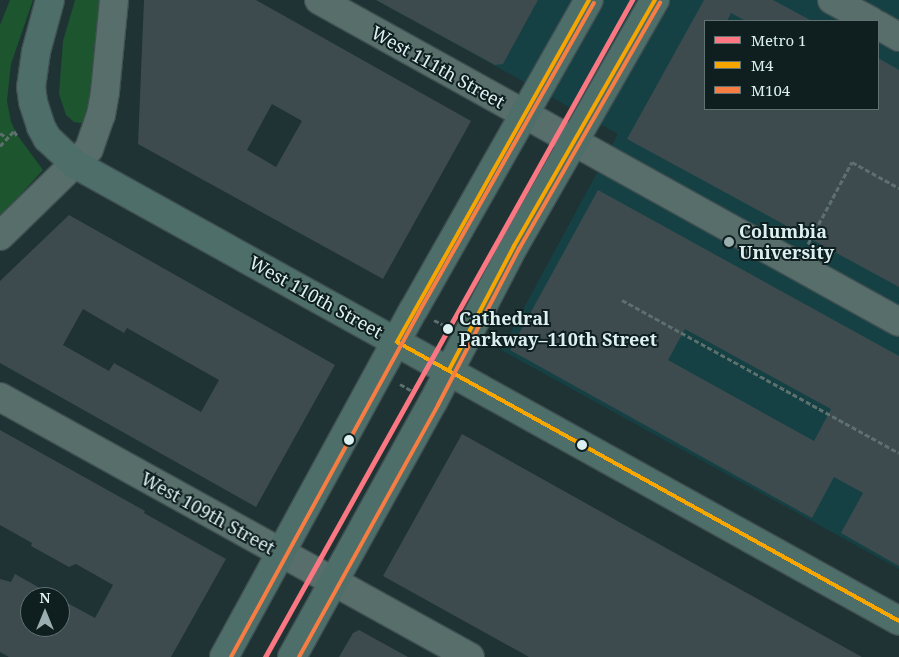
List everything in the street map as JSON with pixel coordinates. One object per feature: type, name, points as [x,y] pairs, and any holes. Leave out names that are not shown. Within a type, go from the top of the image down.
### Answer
[{"type":"main road","name":"West 110th Street","points":[[50,0],[34,62],[31,87],[33,102],[40,127],[47,138],[75,164],[899,621]]},
{"type":"main road","points":[[224,657],[279,553],[526,116],[589,0]]},
{"type":"main road","points":[[292,657],[449,370],[514,246],[655,0]]},
{"type":"street","points":[[0,236],[89,150],[101,115],[114,0]]},
{"type":"street","name":"West 111th Street","points":[[319,0],[899,322]]},
{"type":"street","points":[[832,0],[869,20]]},
{"type":"street","points":[[879,26],[899,37]]},
{"type":"street","name":"West 109th Street","points":[[0,397],[470,657]]},
{"type":"path","points":[[0,146],[14,131]]},
{"type":"path","points":[[0,133],[7,138]]},
{"type":"path","points":[[807,247],[852,162],[899,188]]},
{"type":"path","points":[[622,300],[899,453]]},
{"type":"path","points":[[431,318],[448,328]]},
{"type":"path","points":[[395,382],[413,391]]},
{"type":"shaded area","name":"Columbia University","points":[[376,0],[899,0],[899,569],[501,350],[618,134]]},
{"type":"green space","points":[[10,0],[33,0],[11,64],[7,101],[11,122],[18,136],[43,170],[0,217],[0,25]]},
{"type":"green space","points":[[75,0],[105,0],[87,124],[74,122],[66,115],[59,94],[63,41]]},
{"type":"building","points":[[144,0],[256,0],[471,121],[383,279],[138,144]],"holes":[[[272,104],[302,121],[276,167],[247,150]]]},
{"type":"building","points":[[376,0],[538,0],[503,64],[495,65]]},
{"type":"building","points":[[704,0],[773,0],[810,20],[744,20],[731,13],[728,20],[704,20],[704,110],[879,110],[879,59],[899,70],[899,287],[627,139]]},
{"type":"building","points":[[598,190],[899,356],[899,566],[841,533],[863,493],[834,477],[812,518],[510,350]],"holes":[[[685,329],[831,409],[814,441],[668,360]]]},
{"type":"building","points":[[69,215],[335,365],[256,507],[0,363],[0,281]],"holes":[[[83,309],[124,333],[127,328],[219,380],[201,412],[114,363],[109,371],[63,345]]]},
{"type":"building","points":[[0,430],[145,511],[144,513],[226,559],[171,657],[9,657],[0,652],[0,579],[11,582],[15,574],[38,587],[20,587],[20,637],[70,637],[70,604],[95,618],[113,585],[76,564],[69,567],[31,546],[32,543],[0,525]]},
{"type":"building","points":[[462,434],[862,657],[529,657],[383,576]]},
{"type":"building","points":[[359,630],[408,657],[339,657],[353,633]]},
{"type":"metro line","name":"1","points":[[265,657],[632,0]]},
{"type":"transit line","name":"M4","points":[[589,0],[397,342],[899,621]]},
{"type":"transit line","name":"M4","points":[[449,370],[514,246],[655,0]]},
{"type":"transit line","name":"M104","points":[[231,657],[419,312],[594,3]]},
{"type":"transit line","name":"M104","points":[[299,657],[438,405],[519,249],[660,3]]},
{"type":"place","name":"Columbia University","points":[[729,242]]},
{"type":"place","name":"Cathedral Parkway–110th Street","points":[[448,329]]}]
